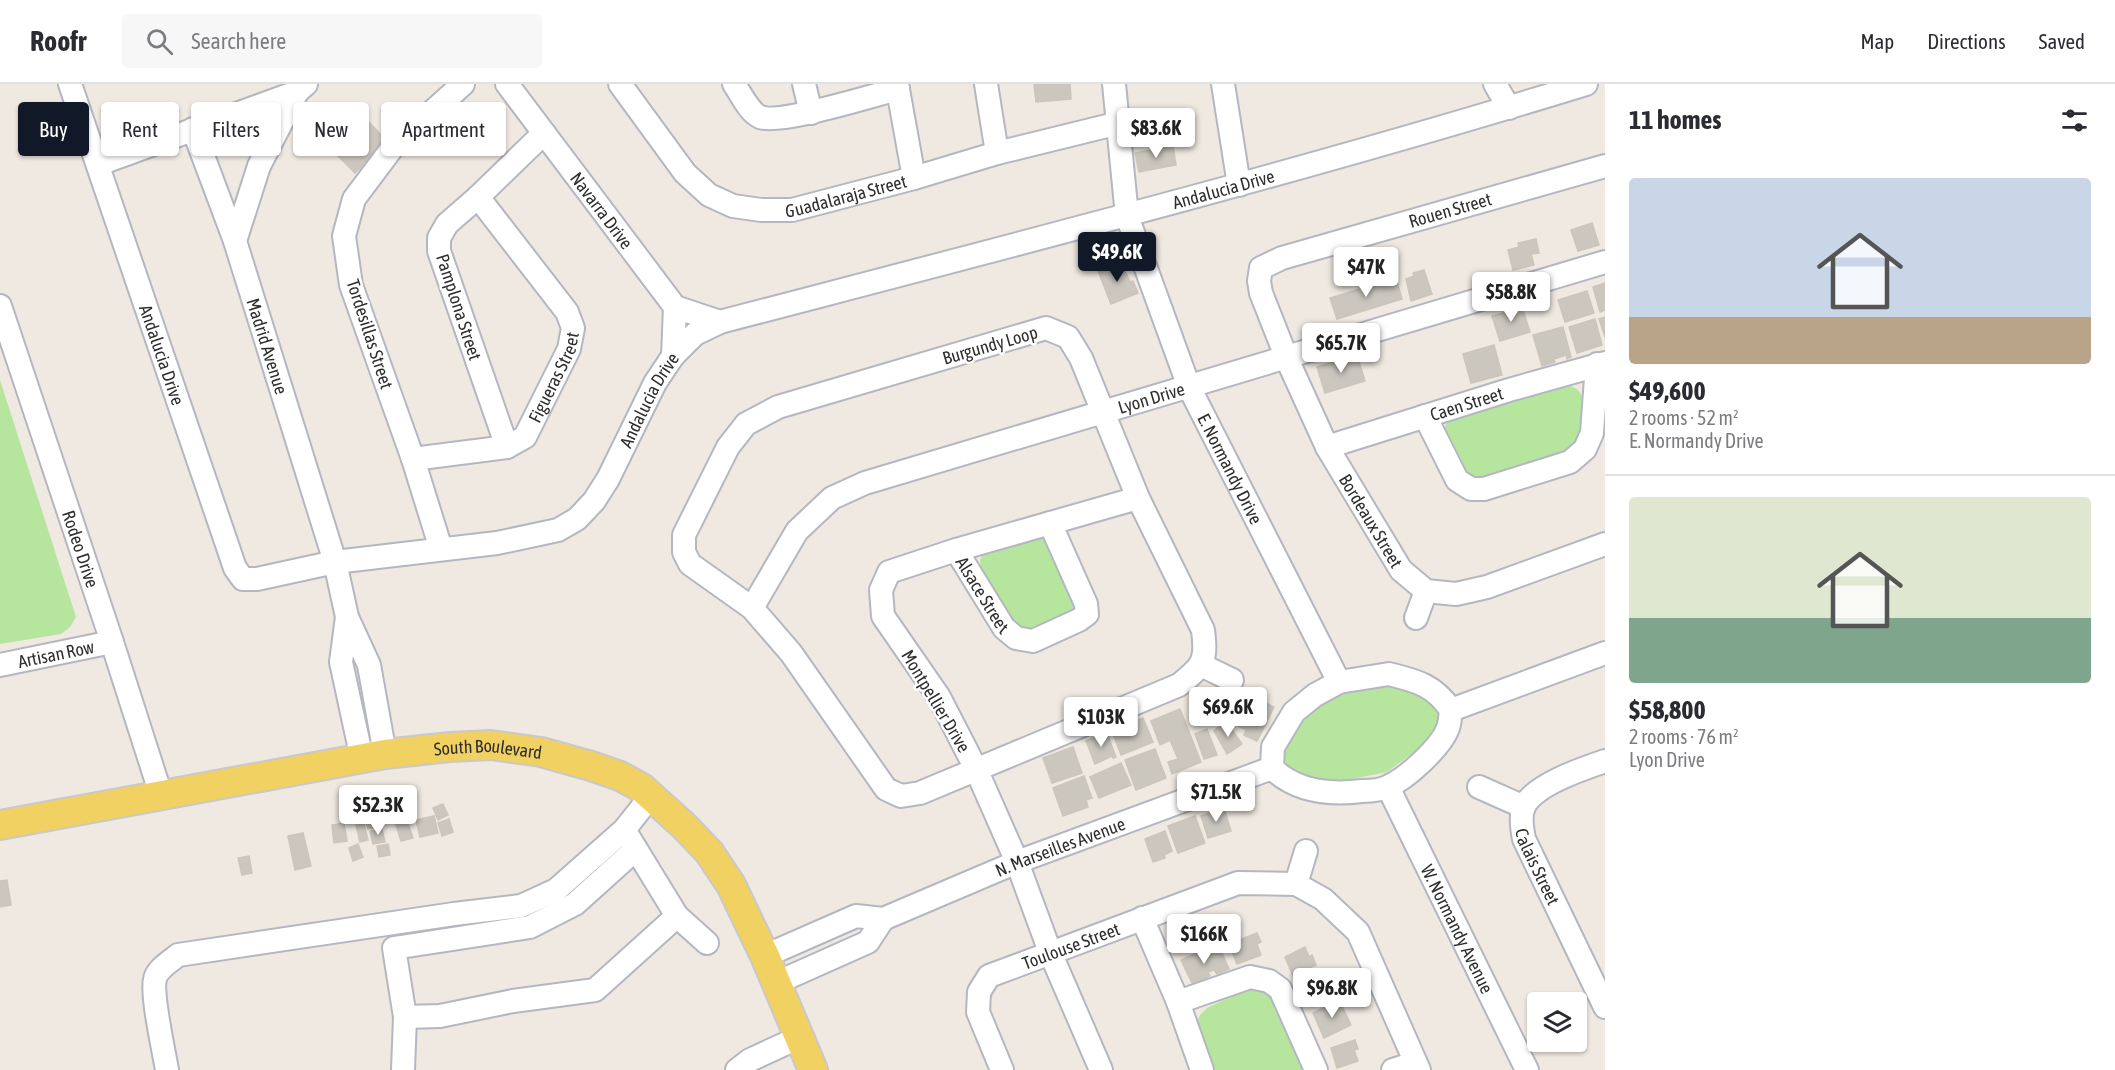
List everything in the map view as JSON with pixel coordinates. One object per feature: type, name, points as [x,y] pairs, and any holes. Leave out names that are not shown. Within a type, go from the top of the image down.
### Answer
[{"type":"main road","name":"South Boulevard","points":[[0,825],[373,757],[491,745],[541,752],[620,776],[642,788],[709,852],[731,885],[765,956],[813,1070]]},
{"type":"street","name":"Andalucia Drive","points":[[70,84],[234,568],[243,579],[257,579],[335,562],[507,541],[558,530],[577,519],[594,501],[608,479],[655,384],[673,356],[695,334],[720,322],[1127,216],[1586,84]]},
{"type":"street","name":"Tordesillas Street","points":[[441,549],[414,459],[351,285],[344,236],[354,199],[393,147],[463,84]]},
{"type":"street","name":"Navarra Drive","points":[[507,84],[675,307]]},
{"type":"street","name":"Guadalaraja Street","points":[[620,84],[685,173],[709,195],[733,206],[761,210],[792,210],[914,178],[997,153],[1119,123]]},
{"type":"street","points":[[734,84],[751,109],[760,117],[771,119],[811,113],[898,86],[914,178]]},
{"type":"street","points":[[804,84],[811,113]]},
{"type":"street","points":[[986,84],[997,153]]},
{"type":"street","points":[[1114,84],[1127,216]]},
{"type":"street","points":[[1223,84],[1239,185]]},
{"type":"street","points":[[1495,84],[1509,108]]},
{"type":"street","points":[[265,102],[302,88]]},
{"type":"street","points":[[235,241],[259,165],[302,88]]},
{"type":"street","points":[[99,164],[191,130]]},
{"type":"street","name":"Pamplona Street","points":[[507,447],[439,251],[439,238],[447,224],[543,133]]},
{"type":"street","name":"Madrid Avenue","points":[[203,156],[235,241],[335,562],[347,617],[369,665],[373,757]]},
{"type":"street","name":"Rouen Street","points":[[1261,268],[1282,258],[1605,166]]},
{"type":"street","name":"Figueras Street","points":[[478,197],[567,312],[573,328],[569,349],[525,437],[507,447]]},
{"type":"street","name":"E. Normandy Drive","points":[[1127,216],[1189,387],[1339,682]]},
{"type":"street","name":"Lyon Drive","points":[[752,608],[797,531],[832,498],[865,483],[1605,262]]},
{"type":"street","name":"Bordeaux Street","points":[[1261,268],[1259,281],[1261,293],[1327,447],[1401,570],[1426,591]]},
{"type":"street","name":"Rodeo Drive","points":[[0,306],[161,795]]},
{"type":"street","points":[[673,356],[675,307],[720,322]]},
{"type":"street","name":"Burgundy Loop","points":[[1046,328],[1068,337],[1080,358],[1103,412],[1138,498],[1203,630],[1205,647],[1201,665],[1179,685],[920,793],[901,795],[886,789],[791,653],[752,608],[690,564],[684,552],[684,535],[728,447],[746,424],[778,407],[1046,328]]},
{"type":"street","points":[[1425,416],[1457,480],[1470,489],[1484,489],[1570,462],[1585,449],[1592,433],[1601,364]]},
{"type":"street","name":"Caen Street","points":[[1327,447],[1601,364]]},
{"type":"street","points":[[414,459],[507,447]]},
{"type":"street","name":"Montpellier Drive","points":[[1101,1070],[1050,952],[1017,862],[976,769],[939,697],[883,616],[881,590],[889,572],[1138,498]]},
{"type":"street","name":"Alsace Street","points":[[957,550],[1004,628],[1016,638],[1033,641],[1087,614],[1086,604],[1050,523]]},
{"type":"street","points":[[1416,618],[1426,591],[1456,594],[1487,587],[1605,544]]},
{"type":"street","name":"Artisan Row","points":[[0,665],[112,642]]},
{"type":"street","points":[[1451,710],[1605,653]]},
{"type":"street","points":[[1201,665],[1232,680]]},
{"type":"street","points":[[1389,674],[1422,682],[1443,697],[1451,710],[1447,729],[1436,747],[1388,787],[1346,793],[1321,792],[1300,787],[1283,779],[1272,768],[1273,747],[1294,712],[1315,695],[1339,682],[1389,674]]},
{"type":"street","name":"Calais Street","points":[[1605,760],[1565,775],[1539,792],[1524,807],[1522,824],[1524,839],[1605,1007]]},
{"type":"street","name":"N. Marseilles Avenue","points":[[883,919],[1017,862],[1272,768]]},
{"type":"street","name":"W. Normandy Avenue","points":[[1388,787],[1527,1070]]},
{"type":"street","points":[[1479,787],[1524,807]]},
{"type":"street","points":[[403,1070],[405,1017],[394,948],[530,927],[575,904],[630,839],[643,806],[653,798]]},
{"type":"street","points":[[630,839],[677,916],[707,943]]},
{"type":"street","points":[[167,1070],[156,1000],[155,978],[162,968],[178,955],[521,906],[556,890],[630,839]]},
{"type":"street","points":[[1296,884],[1306,851]]},
{"type":"street","name":"Toulouse Street","points":[[1002,1070],[978,1012],[979,992],[989,976],[1238,883],[1296,884],[1323,899],[1358,932],[1417,1066]]},
{"type":"street","points":[[405,1017],[440,1017],[513,1001],[595,990],[677,916]]},
{"type":"street","points":[[765,956],[856,916],[883,919],[868,942],[776,983]]},
{"type":"street","points":[[1142,918],[1178,1002],[1202,1070]]},
{"type":"street","points":[[1178,1002],[1250,977],[1269,981],[1280,989],[1316,1070]]},
{"type":"street","points":[[737,1070],[750,1060],[800,1037]]},
{"type":"street","points":[[1393,1070],[1417,1066]]},
{"type":"green space","points":[[0,380],[76,617],[70,627],[61,634],[0,644]]},
{"type":"green space","points":[[1568,385],[1579,391],[1583,403],[1581,423],[1573,447],[1480,480],[1472,480],[1464,472],[1444,430],[1447,422]]},
{"type":"green space","points":[[1043,537],[1049,539],[1077,603],[1073,615],[1028,630],[1020,628],[1014,622],[981,573],[980,560],[984,551]]},
{"type":"green space","points":[[1380,682],[1421,690],[1436,701],[1440,717],[1430,740],[1387,772],[1333,783],[1315,782],[1291,772],[1281,757],[1296,721],[1322,702]]},
{"type":"green space","points":[[1253,986],[1262,988],[1270,995],[1307,1070],[1215,1070],[1196,1026],[1200,1015],[1207,1008]]},
{"type":"building","points":[[1034,84],[1070,84],[1071,99],[1036,102]]},
{"type":"building","points":[[369,122],[381,135],[381,147],[355,173],[338,156],[369,156]]},
{"type":"building","points":[[1173,146],[1176,165],[1139,172],[1135,153]]},
{"type":"building","points":[[1592,223],[1599,245],[1578,251],[1571,230]]},
{"type":"building","points":[[1536,239],[1539,253],[1531,254],[1534,265],[1513,270],[1508,250],[1519,247],[1518,243]]},
{"type":"building","points":[[1121,262],[1138,293],[1111,304],[1098,271]]},
{"type":"building","points":[[1424,270],[1432,294],[1411,301],[1406,279],[1414,276],[1413,273]]},
{"type":"building","points":[[1396,278],[1402,299],[1337,319],[1330,298]]},
{"type":"building","points":[[1605,283],[1605,310],[1600,312],[1593,287]]},
{"type":"building","points":[[1587,291],[1594,313],[1565,322],[1558,300]]},
{"type":"building","points":[[1521,303],[1530,332],[1500,341],[1492,316],[1511,311],[1510,307]]},
{"type":"building","points":[[1605,317],[1605,337],[1599,319]]},
{"type":"building","points":[[1595,319],[1602,345],[1577,353],[1569,327]]},
{"type":"building","points":[[1563,327],[1571,357],[1567,359],[1566,355],[1542,366],[1533,335]]},
{"type":"building","points":[[1494,345],[1502,375],[1471,383],[1463,354]]},
{"type":"building","points":[[1357,355],[1365,381],[1325,393],[1317,367]]},
{"type":"building","points":[[1252,696],[1274,707],[1257,741],[1244,735],[1246,730],[1236,725],[1238,720],[1230,716],[1239,700],[1248,705]]},
{"type":"building","points":[[1180,709],[1201,762],[1172,774],[1168,762],[1178,759],[1170,740],[1160,745],[1151,721]]},
{"type":"building","points":[[1143,718],[1153,742],[1121,755],[1112,731]]},
{"type":"building","points":[[1226,721],[1242,744],[1227,754],[1214,731]]},
{"type":"building","points":[[1207,729],[1217,755],[1204,759],[1195,734]]},
{"type":"building","points":[[1107,733],[1116,757],[1112,756],[1095,764],[1086,741]]},
{"type":"building","points":[[1073,747],[1082,773],[1052,783],[1043,758]]},
{"type":"building","points":[[1155,749],[1166,778],[1136,790],[1125,760]]},
{"type":"building","points":[[1121,763],[1131,785],[1099,798],[1090,777]]},
{"type":"building","points":[[1084,776],[1092,798],[1086,800],[1088,807],[1063,816],[1053,788]]},
{"type":"building","points":[[443,804],[448,815],[438,820],[433,808]]},
{"type":"building","points":[[1224,808],[1231,831],[1208,838],[1201,816]]},
{"type":"building","points":[[404,812],[413,838],[401,841],[393,815]]},
{"type":"building","points":[[379,816],[382,826],[368,829],[365,819]]},
{"type":"building","points":[[434,816],[438,833],[420,837],[416,820]]},
{"type":"building","points":[[1195,816],[1205,843],[1178,853],[1168,826]]},
{"type":"building","points":[[449,819],[453,832],[442,836],[438,823]]},
{"type":"building","points":[[344,823],[347,841],[334,843],[332,825]]},
{"type":"building","points":[[364,824],[368,840],[360,842],[356,825]]},
{"type":"building","points":[[382,829],[385,842],[373,844],[370,831]]},
{"type":"building","points":[[1165,831],[1172,851],[1164,855],[1165,858],[1153,862],[1145,839]]},
{"type":"building","points":[[303,833],[311,866],[295,870],[288,836]]},
{"type":"building","points":[[358,844],[363,857],[353,861],[349,848]]},
{"type":"building","points":[[388,844],[390,855],[379,857],[377,846]]},
{"type":"building","points":[[249,856],[252,873],[242,875],[238,858]]},
{"type":"building","points":[[7,880],[11,905],[0,907],[0,881]]},
{"type":"building","points":[[1257,933],[1261,942],[1257,944],[1261,955],[1237,964],[1229,944]]},
{"type":"building","points":[[1305,947],[1309,957],[1312,955],[1316,965],[1293,976],[1285,957]]},
{"type":"building","points":[[1220,948],[1229,969],[1217,974],[1214,970],[1208,972],[1210,976],[1193,985],[1181,960],[1205,949],[1207,954]]},
{"type":"building","points":[[1324,970],[1335,996],[1312,1007],[1302,981]]},
{"type":"building","points":[[1339,1000],[1351,1025],[1324,1038],[1313,1013]]},
{"type":"building","points":[[1355,1040],[1358,1049],[1354,1050],[1358,1061],[1337,1068],[1331,1048]]}]
